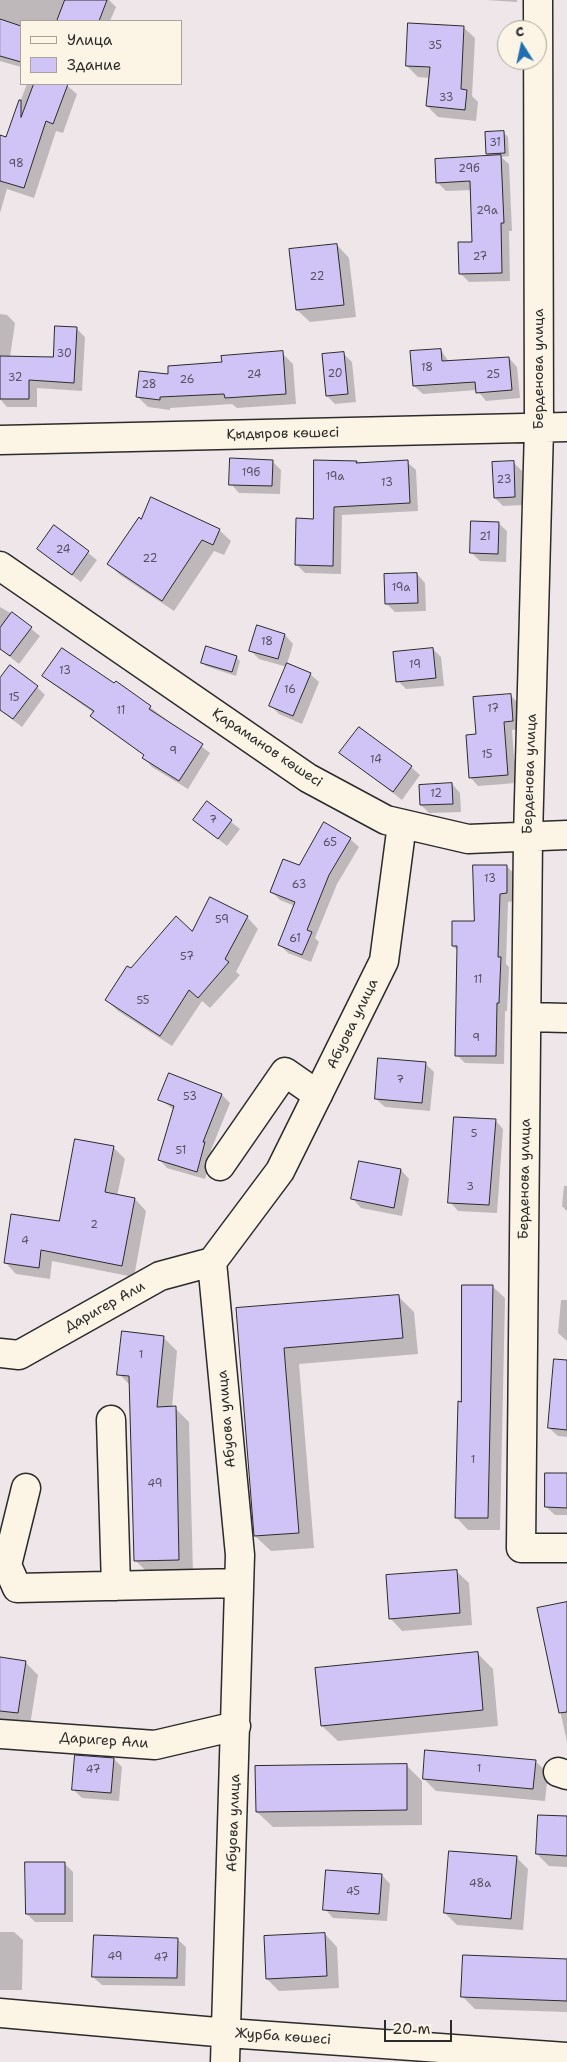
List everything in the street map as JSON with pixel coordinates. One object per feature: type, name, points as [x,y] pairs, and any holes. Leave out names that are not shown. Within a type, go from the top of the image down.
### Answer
[{"type":"street","name":"Берденова улица","points":[[538,0],[539,428],[528,837],[521,1548],[567,1548]]},
{"type":"street","name":"Қыдыров көшесі","points":[[0,440],[567,427]]},
{"type":"street","name":"Қараманов көшесі","points":[[0,566],[308,778],[386,820],[468,839],[567,835]]},
{"type":"street","name":"Абуова улица","points":[[225,2062],[228,2033],[240,1555],[212,1262],[280,1170],[384,961],[402,824]]},
{"type":"street","points":[[526,1017],[567,1018]]},
{"type":"street","points":[[220,1166],[285,1072],[318,1095]]},
{"type":"street","name":"Даригер Али","points":[[0,1353],[19,1355],[160,1276],[212,1262]]},
{"type":"street","points":[[111,1420],[116,1586]]},
{"type":"street","points":[[26,1488],[7,1565],[17,1588],[239,1583]]},
{"type":"street","name":"Даригер Али","points":[[0,1734],[155,1745],[236,1726]]},
{"type":"street","name":"Журба көшесі","points":[[0,2013],[228,2033],[567,2057]]},
{"type":"building","points":[[65,0],[107,0],[99,20],[57,20]]},
{"type":"building","points":[[0,19],[20,26],[20,62],[0,56]]},
{"type":"building","points":[[408,23],[464,26],[461,89],[467,90],[465,110],[426,106],[430,67],[406,66]]},
{"type":"building","points":[[34,85],[68,85],[53,124],[46,121],[24,188],[0,181],[0,135],[6,137],[19,100],[21,100],[21,117]]},
{"type":"building","points":[[504,131],[505,153],[486,154],[485,132]]},
{"type":"building","points":[[501,155],[504,223],[501,223],[502,273],[459,274],[458,242],[472,242],[470,181],[436,183],[435,159]]},
{"type":"building","points":[[337,244],[344,305],[296,310],[289,249]]},
{"type":"building","points":[[55,326],[77,327],[74,383],[29,380],[29,399],[0,399],[0,356],[53,357]]},
{"type":"building","points":[[441,349],[442,361],[509,357],[512,390],[476,393],[475,382],[413,386],[410,351]]},
{"type":"building","points":[[283,351],[286,394],[225,398],[224,394],[160,397],[160,400],[136,397],[139,371],[168,374],[168,366],[222,362],[221,356]]},
{"type":"building","points":[[344,352],[348,394],[326,396],[322,354]]},
{"type":"building","points":[[230,458],[273,460],[272,486],[229,485]]},
{"type":"building","points":[[314,460],[357,461],[356,463],[408,460],[410,503],[334,507],[333,566],[295,565],[296,518],[313,519]]},
{"type":"building","points":[[514,461],[515,497],[494,498],[492,462]]},
{"type":"building","points":[[151,497],[220,529],[213,545],[202,540],[162,601],[107,564],[139,517],[141,519]]},
{"type":"building","points":[[471,521],[499,522],[498,554],[470,553]]},
{"type":"building","points":[[54,525],[89,551],[72,575],[37,549]]},
{"type":"building","points":[[417,573],[418,603],[385,604],[384,574]]},
{"type":"building","points":[[12,612],[32,627],[10,656],[0,649],[0,628]]},
{"type":"building","points":[[257,625],[285,634],[278,659],[249,651]]},
{"type":"building","points":[[206,646],[237,656],[232,672],[201,663]]},
{"type":"building","points":[[62,648],[114,683],[116,681],[151,706],[149,709],[203,744],[179,781],[142,758],[144,755],[90,716],[94,711],[42,676]]},
{"type":"building","points":[[433,648],[436,678],[396,682],[393,652]]},
{"type":"building","points":[[287,663],[311,673],[293,716],[269,706]]},
{"type":"building","points":[[10,665],[38,686],[13,719],[0,710],[0,678]]},
{"type":"building","points":[[511,694],[513,721],[504,722],[508,775],[469,778],[466,735],[476,734],[473,697]]},
{"type":"building","points":[[359,727],[412,766],[393,792],[339,753]]},
{"type":"building","points":[[452,783],[453,804],[420,805],[419,785]]},
{"type":"building","points":[[207,801],[232,820],[218,839],[193,820]]},
{"type":"building","points":[[324,822],[351,838],[329,875],[307,930],[312,932],[302,955],[278,945],[295,902],[270,892],[283,859],[299,865]]},
{"type":"building","points":[[473,865],[507,865],[507,893],[500,894],[498,957],[501,957],[499,1003],[497,1003],[496,1056],[455,1056],[457,946],[452,946],[452,921],[474,921]]},
{"type":"building","points":[[210,897],[248,916],[225,959],[229,962],[198,998],[189,990],[160,1036],[105,1000],[127,966],[131,968],[176,916],[192,931]]},
{"type":"building","points":[[378,1058],[426,1062],[422,1103],[375,1099]]},
{"type":"building","points":[[169,1073],[222,1094],[203,1142],[205,1142],[197,1172],[158,1160],[174,1106],[158,1100]]},
{"type":"building","points":[[454,1117],[496,1119],[489,1205],[448,1203]]},
{"type":"building","points":[[75,1139],[114,1146],[105,1192],[135,1198],[122,1266],[41,1250],[39,1268],[4,1263],[11,1214],[59,1221]]},
{"type":"building","points":[[359,1161],[401,1169],[394,1208],[351,1199]]},
{"type":"building","points":[[462,1285],[493,1285],[488,1518],[455,1518],[458,1401],[461,1402]]},
{"type":"building","points":[[399,1295],[403,1338],[284,1348],[299,1533],[254,1536],[236,1308]]},
{"type":"building","points":[[122,1331],[164,1336],[157,1407],[176,1406],[179,1560],[134,1561],[129,1376],[117,1375]]},
{"type":"building","points":[[554,1359],[567,1360],[567,1430],[548,1428]]},
{"type":"building","points":[[545,1473],[567,1473],[567,1508],[545,1507]]},
{"type":"building","points":[[457,1570],[460,1613],[389,1619],[386,1575]]},
{"type":"building","points":[[567,1602],[567,1712],[559,1713],[537,1608]]},
{"type":"building","points":[[478,1652],[483,1710],[321,1726],[315,1668]]},
{"type":"building","points":[[0,1657],[26,1661],[18,1713],[0,1711]]},
{"type":"building","points":[[425,1750],[536,1760],[533,1789],[423,1779]]},
{"type":"building","points":[[75,1755],[114,1758],[111,1793],[72,1790]]},
{"type":"building","points":[[407,1764],[407,1810],[256,1812],[255,1766]]},
{"type":"building","points":[[538,1815],[567,1816],[567,1856],[536,1854]]},
{"type":"building","points":[[449,1851],[517,1856],[511,1919],[444,1913]]},
{"type":"building","points":[[25,1862],[65,1862],[65,1914],[26,1914]]},
{"type":"building","points":[[326,1870],[382,1874],[379,1914],[323,1910]]},
{"type":"building","points":[[325,1933],[327,1976],[266,1979],[264,1936]]},
{"type":"building","points":[[94,1935],[178,1938],[177,1978],[92,1977]]},
{"type":"building","points":[[463,1955],[567,1959],[567,2001],[461,1997]]}]
